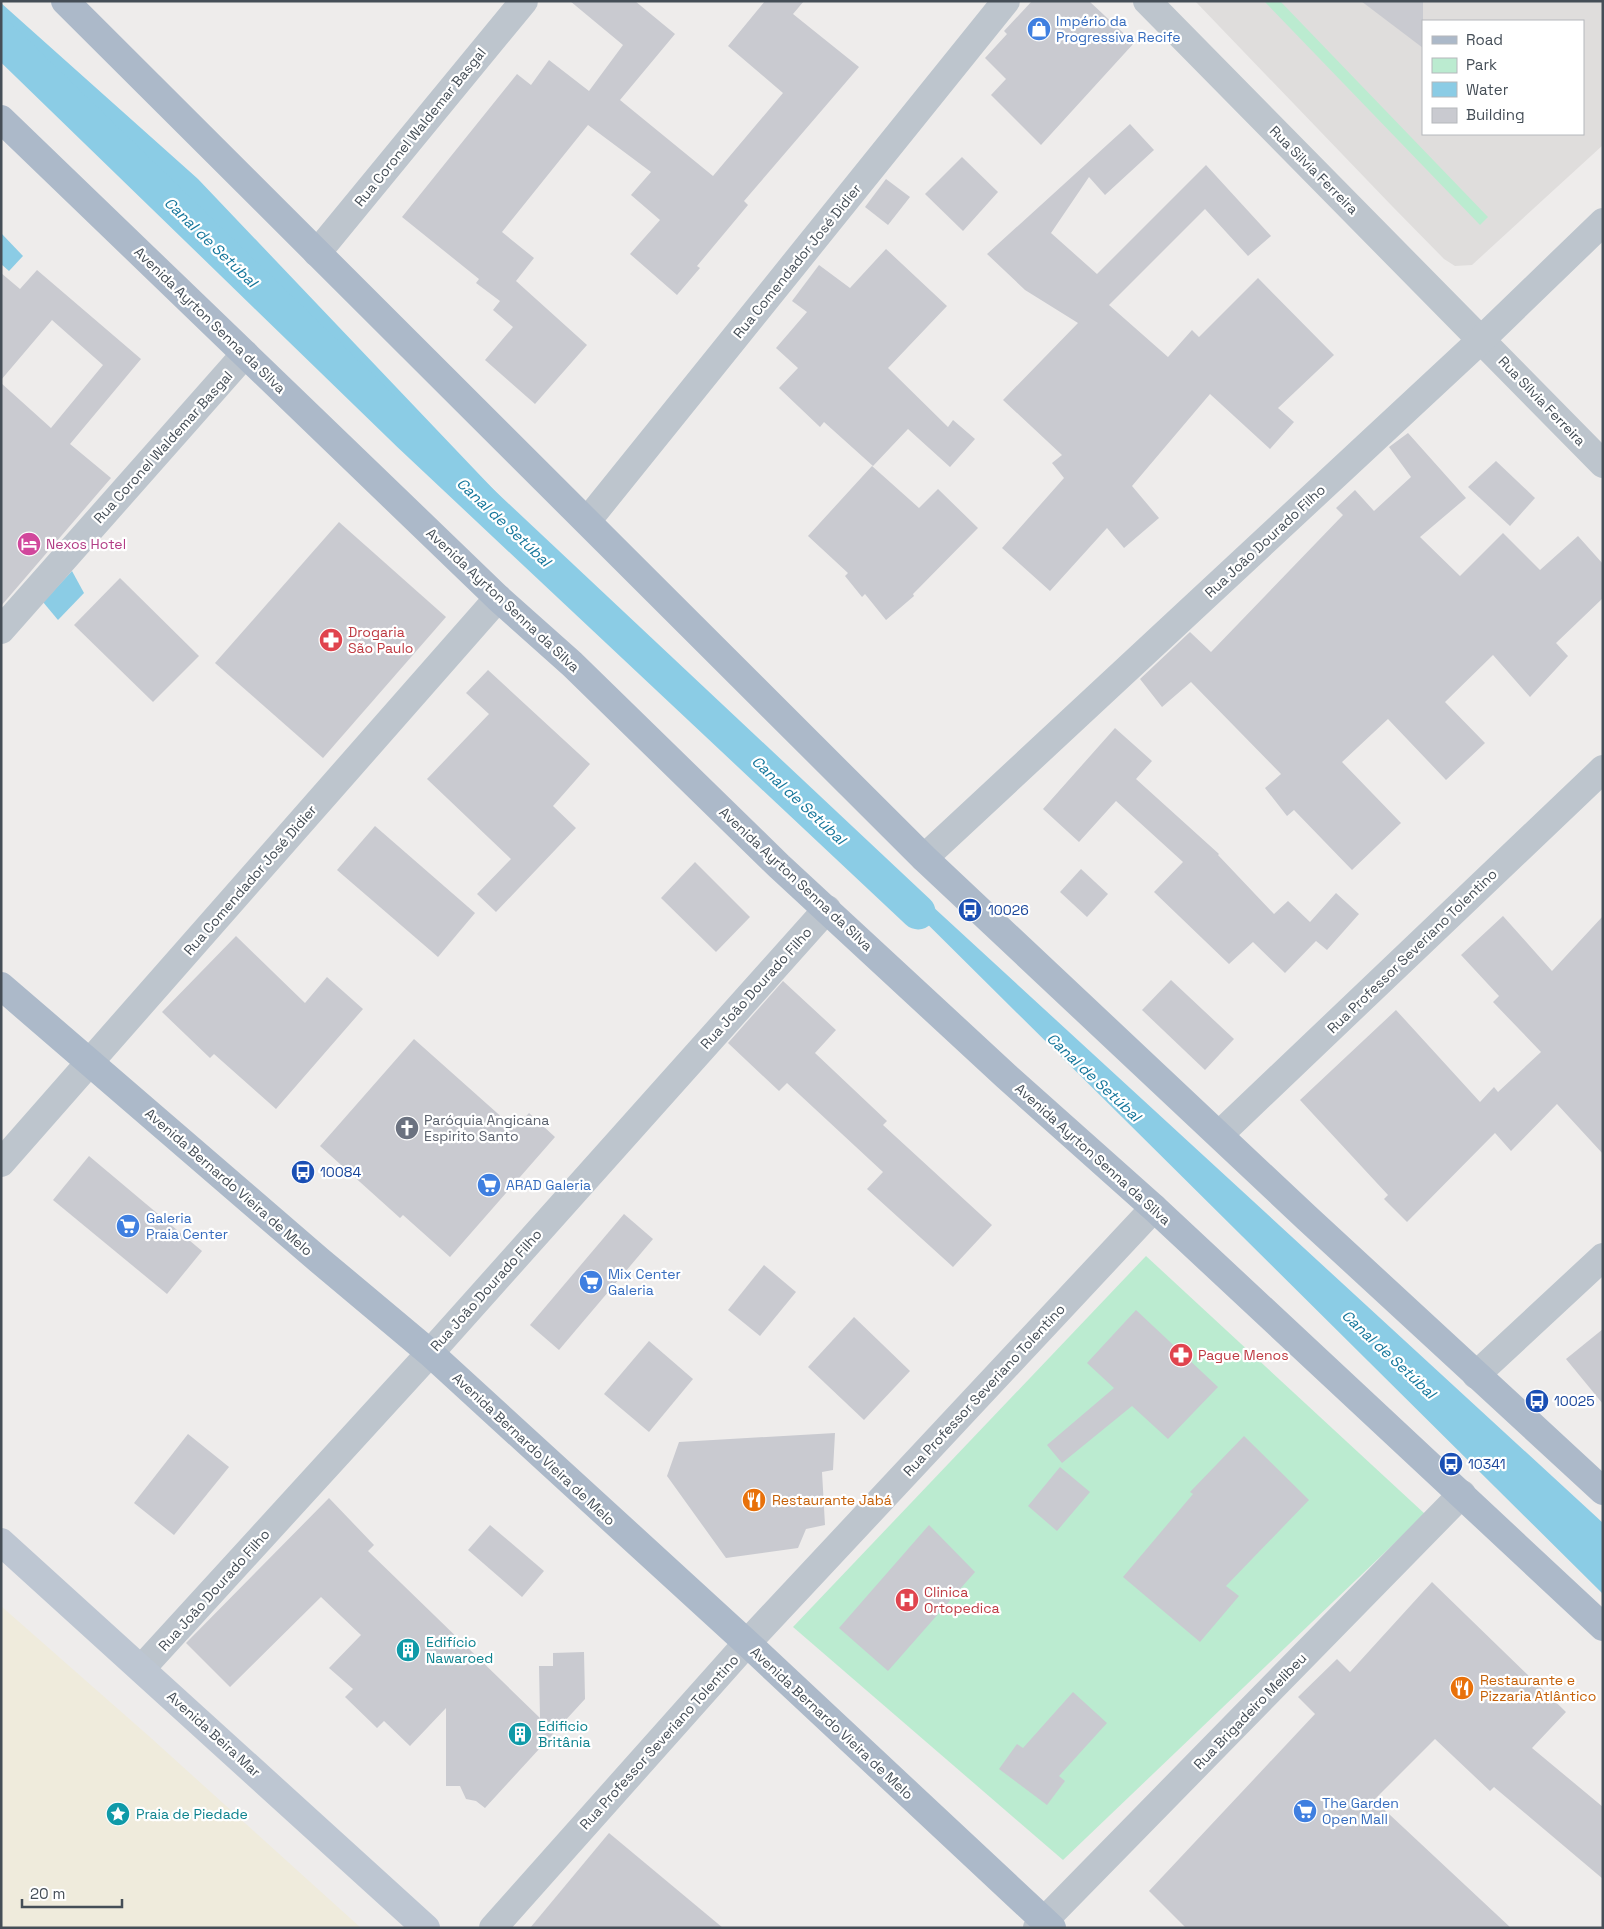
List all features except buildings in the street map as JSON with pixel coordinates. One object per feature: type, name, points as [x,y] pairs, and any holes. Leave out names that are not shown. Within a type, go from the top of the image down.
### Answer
[{"type":"main road","points":[[65,1],[588,520],[640,576],[924,858],[1476,1375],[1603,1490]]},
{"type":"main road","name":"Avenida Ayrton Senna da Silva","points":[[1,119],[498,598],[572,664],[779,866],[999,1069],[1154,1208],[1603,1627]]},
{"type":"main road","name":"Avenida Bernardo Vieira de Melo","points":[[1,986],[430,1353],[747,1643],[1045,1925]]},
{"type":"main road","name":"Avenida Beira Mar","points":[[1,1542],[142,1668],[426,1928]]},
{"type":"street","name":"Rua Coronel Waldemar Basgal","points":[[317,253],[524,1]]},
{"type":"street","name":"Rua Comendador José Didier","points":[[588,520],[1006,1]]},
{"type":"street","name":"Rua Silvia Ferreira","points":[[1147,1],[1482,339]]},
{"type":"street","name":"Rua João Dourado Filho","points":[[924,858],[1482,339],[1603,222]]},
{"type":"street","name":"Rua Sílvia Ferreira","points":[[1482,339],[1603,464]]},
{"type":"street","name":"Rua Coronel Waldemar Basgal","points":[[1,630],[245,354]]},
{"type":"street","name":"Rua Comendador José Didier","points":[[1,1163],[498,598]]},
{"type":"street","name":"Rua Professor Severiano Tolentino","points":[[1220,1134],[1603,769]]},
{"type":"street","name":"Rua João Dourado Filho","points":[[142,1668],[430,1353],[827,909]]},
{"type":"street","name":"Rua Professor Severiano Tolentino","points":[[493,1928],[747,1643],[1154,1208]]},
{"type":"street","points":[[1476,1375],[1603,1257]]},
{"type":"street","name":"Rua Brigadeiro Melibeu","points":[[1045,1925],[1462,1494]]},
{"type":"shaded area","points":[[1195,1],[1603,1],[1603,145],[1472,265],[1455,266],[1444,259]]},
{"type":"green space","points":[[1264,1],[1280,1],[1488,217],[1480,225]]},
{"type":"green space","points":[[1146,1256],[1425,1514],[1063,1860],[793,1627]]},
{"type":"sand","name":"Praia de Piedade","points":[[1,1606],[151,1738],[361,1928],[1,1928]]},
{"type":"water","points":[[1,3],[198,179],[596,597],[1603,1523],[1603,1594],[883,880],[1,36]]},
{"type":"water","points":[[1,233],[23,256],[9,271],[1,264]]},
{"type":"water","points":[[72,571],[84,593],[58,620],[43,602]]},
{"type":"waterway","name":"Canal de Setúbal","points":[[1,38],[410,435],[918,912]]},
{"type":"place","name":"Império da Progressiva Recife","points":[[1039,29]]},
{"type":"place","name":"Nexos Hotel","points":[[29,544]]},
{"type":"place","name":"Drogaria São Paulo","points":[[331,640]]},
{"type":"place","name":"10026","points":[[970,910]]},
{"type":"place","name":"Paróquia Angicana Espirito Santo","points":[[407,1128]]},
{"type":"place","name":"10084","points":[[303,1172]]},
{"type":"place","name":"ARAD Galeria","points":[[489,1185]]},
{"type":"place","name":"Galeria Praia Center","points":[[128,1226]]},
{"type":"place","name":"Mix Center Galeria","points":[[591,1282]]},
{"type":"place","name":"Pague Menos","points":[[1181,1355]]},
{"type":"place","name":"10025","points":[[1537,1401]]},
{"type":"place","name":"10341","points":[[1451,1464]]},
{"type":"place","name":"Restaurante Jabá","points":[[754,1500]]},
{"type":"place","name":"Clinica Ortopedica","points":[[907,1600]]},
{"type":"place","name":"Edifício Nawaroed","points":[[408,1650]]},
{"type":"place","name":"Restaurante e Pizzaria Atlântico","points":[[1462,1688]]},
{"type":"place","name":"Edificio Britânia","points":[[520,1734]]},
{"type":"place","name":"The Garden Open Mall","points":[[1305,1811]]},
{"type":"place","name":"Praia de Piedade","points":[[118,1814]]}]
